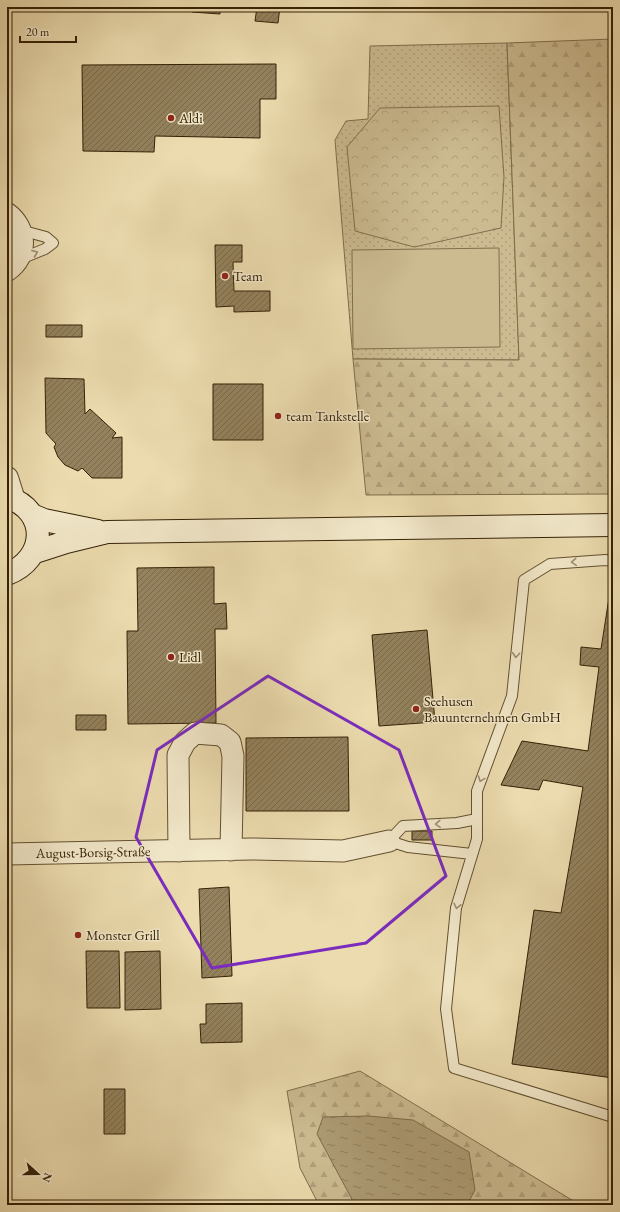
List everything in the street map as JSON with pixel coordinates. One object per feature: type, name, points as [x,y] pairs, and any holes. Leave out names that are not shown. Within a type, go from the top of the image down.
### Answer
[{"type":"main road","points":[[12,265],[21,251],[23,240],[14,222]]},
{"type":"main road","points":[[7,478],[11,498],[27,509],[32,515],[37,527],[38,539],[35,552],[28,562],[19,570],[7,575]]},
{"type":"main road","points":[[32,515],[44,520],[107,532],[613,525]]},
{"type":"main road","points":[[35,552],[66,542],[107,532]]},
{"type":"street","points":[[179,851],[178,755],[185,742],[195,733],[221,735],[230,742],[233,756],[231,850]]},
{"type":"street","name":"August-Borsig-Straße","points":[[7,854],[111,851],[343,851],[389,841]]},
{"type":"lane","points":[[12,265],[46,249],[52,243],[46,237],[14,222]]},
{"type":"lane","points":[[613,561],[605,560],[550,564],[524,580],[512,696],[477,791],[476,839],[456,908],[446,1009],[454,1068],[613,1117]]},
{"type":"lane","points":[[472,854],[408,847],[389,841],[403,826],[457,823],[477,819]]},
{"type":"highlighted area","points":[[268,676],[399,750],[446,876],[366,943],[212,968],[136,837],[157,750]]},
{"type":"green space","points":[[613,39],[613,494],[366,495],[353,359],[519,360],[507,43]]},
{"type":"green space","points":[[507,43],[519,360],[353,359],[335,140],[346,121],[368,119],[370,46]]},
{"type":"green space","points":[[499,106],[504,177],[501,228],[414,247],[355,231],[347,147],[380,108]]},
{"type":"green space","points":[[499,248],[500,347],[353,349],[352,250]]},
{"type":"green space","points":[[360,1071],[580,1205],[319,1205],[300,1168],[287,1091]]},
{"type":"water","points":[[368,1116],[413,1120],[469,1152],[475,1190],[467,1205],[355,1205],[317,1134],[323,1117]]},
{"type":"building","points":[[27,7],[49,7],[50,9],[27,9]]},
{"type":"building","points":[[192,7],[220,7],[220,14],[192,12]]},
{"type":"building","points":[[257,7],[280,7],[278,23],[255,21]]},
{"type":"building","name":"Aldi","points":[[276,64],[276,99],[260,99],[260,138],[155,136],[154,152],[83,151],[82,65]]},
{"type":"building","name":"Team","points":[[215,245],[242,245],[242,262],[233,262],[234,291],[270,291],[270,311],[234,312],[234,306],[216,307]]},
{"type":"building","points":[[46,325],[82,325],[82,337],[46,337]]},
{"type":"building","points":[[45,378],[84,379],[85,414],[90,409],[116,433],[112,438],[122,437],[122,478],[92,478],[82,468],[78,471],[65,465],[58,457],[54,447],[56,444],[46,433]]},
{"type":"building","points":[[213,384],[263,384],[263,440],[213,440]]},
{"type":"building","name":"Lidl","points":[[214,567],[214,604],[226,603],[227,629],[215,629],[216,723],[128,724],[127,631],[138,631],[137,568]]},
{"type":"building","points":[[613,572],[613,1078],[512,1064],[534,910],[561,913],[583,787],[543,780],[539,790],[501,785],[522,741],[588,751],[599,667],[580,665],[581,647],[601,649]]},
{"type":"building","points":[[427,630],[435,722],[379,726],[372,635]]},
{"type":"building","points":[[76,715],[106,715],[106,730],[76,730]]},
{"type":"building","points":[[348,737],[349,811],[246,811],[246,738]]},
{"type":"building","points":[[412,831],[432,831],[432,840],[412,840]]},
{"type":"building","points":[[229,887],[232,976],[202,978],[199,889]]},
{"type":"building","points":[[86,951],[119,951],[120,1008],[87,1008]]},
{"type":"building","points":[[160,951],[161,1009],[125,1010],[125,952]]},
{"type":"building","points":[[242,1003],[242,1042],[201,1043],[200,1024],[206,1024],[206,1004]]},
{"type":"building","points":[[104,1089],[125,1089],[125,1134],[104,1134]]},
{"type":"place","name":"Aldi","points":[[171,118]]},
{"type":"place","name":"Team","points":[[225,276]]},
{"type":"place","name":"team Tankstelle","points":[[278,416]]},
{"type":"place","name":"Lidl","points":[[171,657]]},
{"type":"place","name":"Seehusen Bauunternehmen GmbH","points":[[416,709]]},
{"type":"place","name":"Monster Grill","points":[[78,935]]}]
